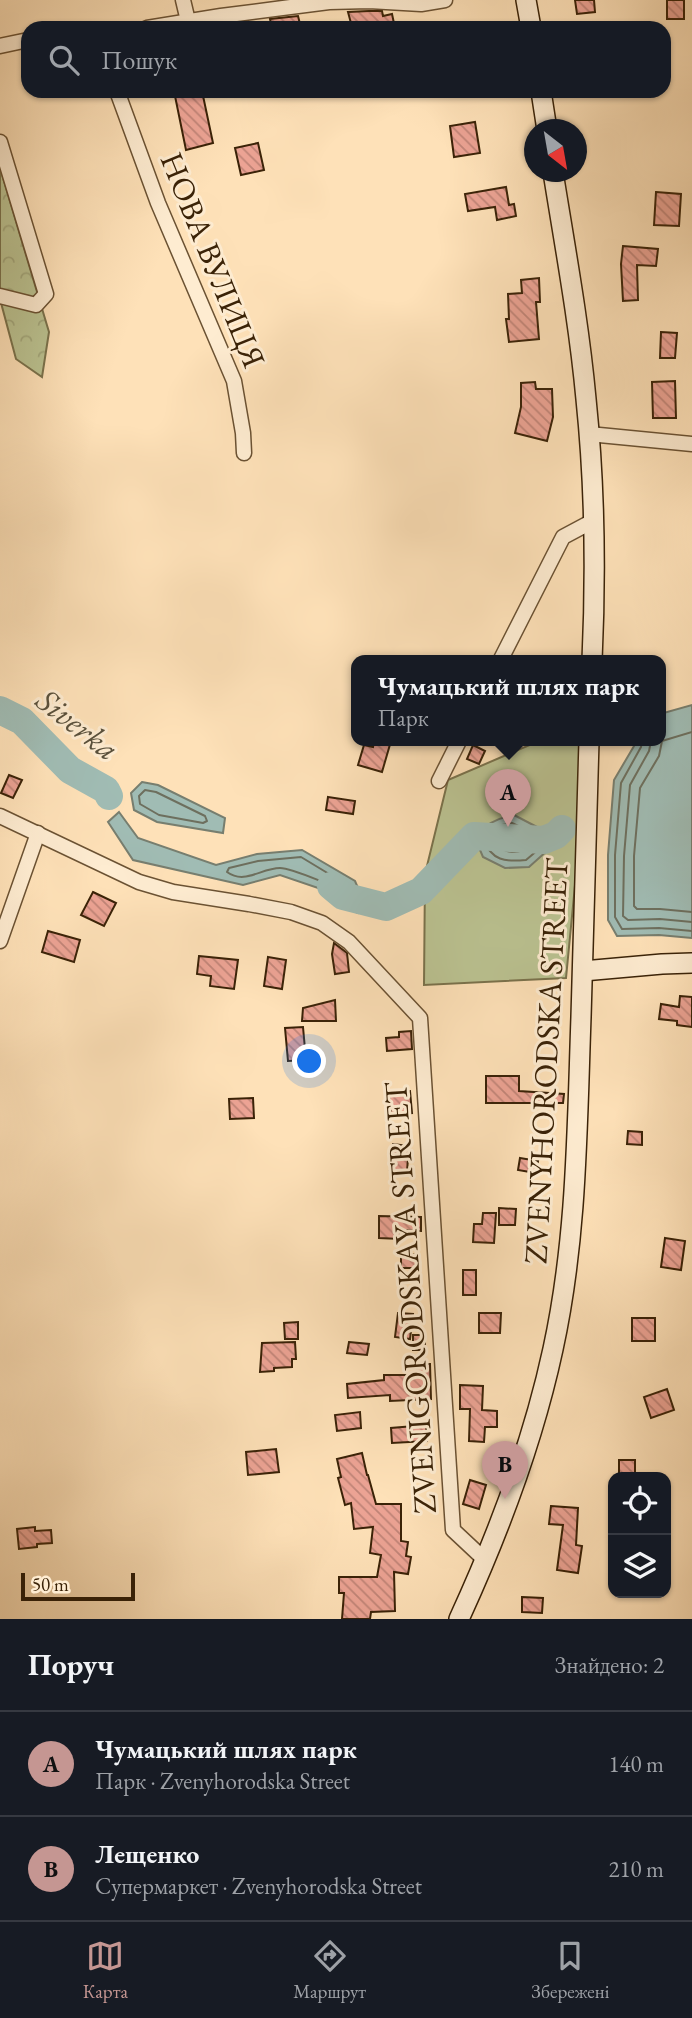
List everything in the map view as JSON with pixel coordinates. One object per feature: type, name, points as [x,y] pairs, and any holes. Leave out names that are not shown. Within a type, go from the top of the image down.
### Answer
[{"type":"street","points":[[183,0],[188,21],[329,2],[421,4],[445,0]]},
{"type":"street","points":[[527,0],[530,21]]},
{"type":"street","points":[[0,46],[21,42]]},
{"type":"street","name":"НОВА ВУЛИЦЯ","points":[[120,98],[158,203],[234,381],[244,453]]},
{"type":"street","points":[[542,98],[545,119]]},
{"type":"street","points":[[0,142],[46,294],[36,305],[0,296]]},
{"type":"street","points":[[555,182],[579,344],[589,434],[593,521],[592,655]]},
{"type":"street","points":[[589,434],[692,444]]},
{"type":"street","points":[[503,655],[563,537],[593,521]]},
{"type":"street","points":[[439,781],[456,746]]},
{"type":"street","name":"ZVENYHORODSKA STREET","points":[[459,1619],[519,1471],[541,1401],[563,1295],[578,1144],[589,746]]},
{"type":"street","points":[[0,816],[38,833],[0,941]]},
{"type":"street","name":"ZVENIGORODSKAYA STREET","points":[[38,833],[126,877],[154,887],[291,912],[322,923],[354,947],[421,1018],[453,1530],[485,1560]]},
{"type":"street","points":[[583,971],[692,963]]},
{"type":"green space","points":[[0,168],[49,332],[42,377],[16,359],[0,299]]},
{"type":"green space","points":[[527,746],[589,746],[566,978],[424,985],[425,874],[448,780]]},
{"type":"water","points":[[692,705],[692,938],[659,935],[617,936],[608,920],[608,855],[614,780],[634,746],[666,746],[666,712]]},
{"type":"water","points":[[142,782],[158,785],[225,818],[223,833],[157,822],[134,810],[131,793]]},
{"type":"water","points":[[119,812],[138,838],[216,865],[257,854],[302,850],[355,881],[365,904],[358,913],[329,900],[327,891],[280,875],[243,885],[133,860],[108,822]]},
{"type":"water","points":[[514,815],[541,829],[548,850],[529,867],[505,868],[483,857],[474,836],[492,822]]},
{"type":"building","points":[[575,0],[594,0],[595,12],[577,14]]},
{"type":"building","points":[[667,0],[684,0],[684,19],[667,19]]},
{"type":"building","points":[[382,11],[383,16],[392,14],[394,21],[350,21],[348,12]]},
{"type":"building","points":[[298,16],[299,21],[270,21]]},
{"type":"building","points":[[175,98],[203,98],[213,143],[186,150]]},
{"type":"building","points":[[475,122],[480,153],[454,157],[450,126]]},
{"type":"building","points":[[258,143],[264,170],[241,175],[235,148]]},
{"type":"building","points":[[506,187],[509,205],[514,204],[516,216],[497,220],[495,207],[468,211],[465,194]]},
{"type":"building","points":[[656,192],[681,194],[679,226],[654,225]]},
{"type":"building","points":[[623,246],[658,249],[656,266],[637,265],[638,300],[623,301]]},
{"type":"building","points":[[539,278],[540,302],[536,302],[539,339],[509,342],[506,319],[509,319],[508,294],[522,293],[521,280]]},
{"type":"building","points":[[661,332],[677,333],[675,358],[660,358]]},
{"type":"building","points":[[675,381],[676,418],[653,418],[652,382]]},
{"type":"building","points":[[535,382],[536,389],[552,389],[553,417],[547,441],[515,433],[521,407],[521,383]]},
{"type":"building","points":[[364,746],[390,746],[382,772],[358,765]]},
{"type":"building","points":[[473,746],[485,751],[479,764],[467,759]]},
{"type":"building","points":[[9,775],[22,780],[13,798],[1,793]]},
{"type":"building","points":[[328,797],[355,801],[353,814],[326,810]]},
{"type":"building","points":[[93,892],[116,903],[104,926],[81,915]]},
{"type":"building","points":[[48,931],[80,940],[74,962],[42,952]]},
{"type":"building","points":[[334,943],[347,953],[349,972],[335,974],[332,954]]},
{"type":"building","points":[[199,956],[238,960],[234,989],[210,986],[211,976],[197,974]]},
{"type":"building","points":[[268,957],[286,960],[282,989],[264,986]]},
{"type":"building","points":[[680,996],[692,997],[692,1027],[677,1025],[677,1021],[659,1019],[661,1004],[679,1007]]},
{"type":"building","points":[[335,1000],[336,1021],[302,1021],[303,1008]]},
{"type":"building","points":[[303,1027],[306,1060],[288,1061],[285,1028]]},
{"type":"building","points":[[411,1031],[412,1049],[387,1051],[386,1038],[399,1037],[399,1032]]},
{"type":"building","points":[[486,1076],[519,1076],[519,1091],[564,1094],[563,1103],[545,1103],[545,1107],[532,1106],[532,1103],[486,1103]]},
{"type":"building","points":[[410,1091],[412,1113],[391,1115],[389,1093]]},
{"type":"building","points":[[253,1098],[254,1118],[230,1119],[229,1099]]},
{"type":"building","points":[[628,1131],[642,1132],[642,1145],[627,1144]]},
{"type":"building","points":[[393,1144],[409,1146],[407,1171],[390,1170]]},
{"type":"building","points":[[520,1158],[538,1161],[536,1173],[518,1170]]},
{"type":"building","points":[[499,1208],[516,1209],[515,1225],[499,1225]]},
{"type":"building","points":[[483,1213],[496,1213],[494,1243],[473,1242],[474,1224],[482,1224]]},
{"type":"building","points":[[379,1216],[421,1217],[421,1231],[400,1230],[400,1239],[379,1238]]},
{"type":"building","points":[[665,1238],[685,1241],[681,1270],[661,1267]]},
{"type":"building","points":[[401,1254],[419,1255],[418,1268],[401,1268]]},
{"type":"building","points":[[463,1270],[476,1270],[476,1295],[463,1295]]},
{"type":"building","points":[[398,1313],[413,1314],[410,1339],[395,1337]]},
{"type":"building","points":[[479,1313],[501,1313],[500,1333],[479,1333]]},
{"type":"building","points":[[632,1318],[655,1318],[655,1341],[632,1341]]},
{"type":"building","points":[[298,1322],[298,1339],[285,1339],[284,1323]]},
{"type":"building","points":[[413,1335],[425,1335],[425,1350],[413,1350]]},
{"type":"building","points":[[295,1342],[296,1359],[292,1359],[292,1367],[260,1372],[262,1343]]},
{"type":"building","points":[[349,1342],[369,1344],[367,1355],[347,1353]]},
{"type":"building","points":[[416,1364],[430,1364],[431,1399],[390,1401],[390,1395],[348,1398],[347,1384],[384,1380],[384,1375],[416,1375]]},
{"type":"building","points":[[460,1385],[483,1386],[482,1410],[497,1411],[497,1427],[485,1427],[484,1442],[469,1441],[470,1409],[460,1409]]},
{"type":"building","points":[[667,1389],[674,1410],[651,1418],[644,1397]]},
{"type":"building","points":[[360,1412],[361,1428],[337,1431],[335,1415]]},
{"type":"building","points":[[426,1425],[427,1441],[392,1443],[391,1428]]},
{"type":"building","points":[[276,1449],[279,1472],[248,1475],[246,1452]]},
{"type":"building","points":[[362,1453],[376,1504],[401,1504],[401,1541],[408,1542],[406,1556],[411,1557],[408,1574],[394,1572],[395,1611],[371,1612],[370,1619],[342,1619],[344,1593],[339,1593],[339,1577],[377,1577],[381,1555],[370,1553],[373,1527],[354,1529],[351,1503],[345,1505],[338,1478],[341,1477],[337,1459]]},
{"type":"building","points":[[619,1460],[635,1460],[635,1472],[619,1472]]},
{"type":"building","points":[[470,1480],[486,1485],[479,1509],[463,1504]]},
{"type":"building","points":[[551,1506],[578,1508],[576,1545],[582,1546],[578,1573],[557,1570],[563,1525],[549,1524]]},
{"type":"building","points":[[35,1527],[35,1531],[51,1530],[52,1543],[19,1549],[17,1529]]},
{"type":"building","points":[[522,1597],[543,1598],[542,1613],[522,1612]]},
{"type":"waterway","name":"Siverka","points":[[0,710],[22,721],[70,770],[106,790],[109,796]]},
{"type":"waterway","name":"Siverka","points":[[331,886],[343,896],[386,907],[421,891],[474,836],[544,840],[562,829]]},
{"type":"place","name":"Чумацький шлях парк","points":[[508,827]]},
{"type":"place","name":"Лещенко","points":[[505,1499]]}]
